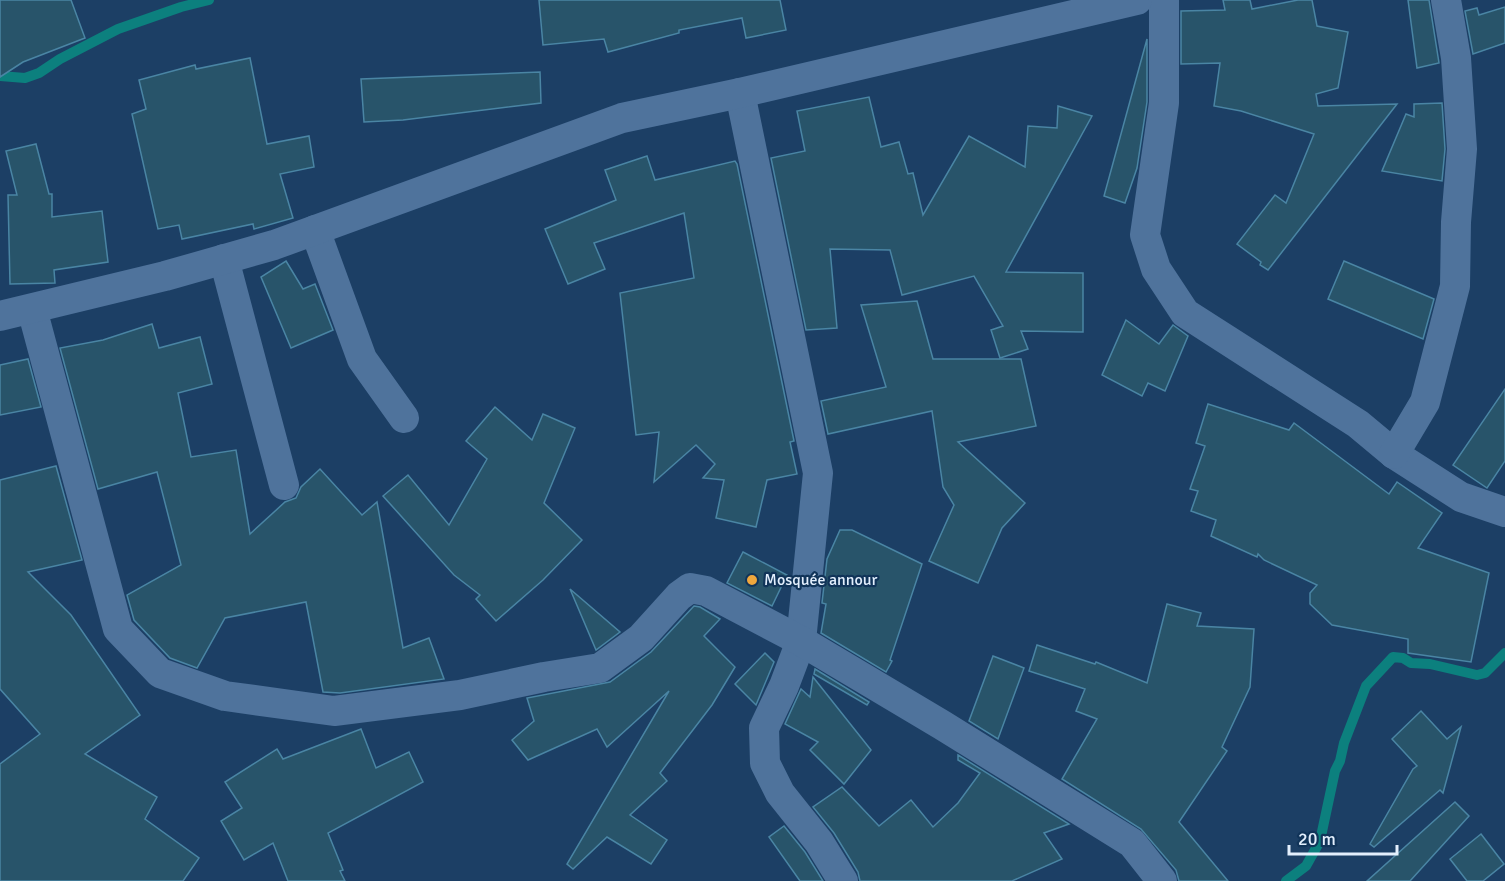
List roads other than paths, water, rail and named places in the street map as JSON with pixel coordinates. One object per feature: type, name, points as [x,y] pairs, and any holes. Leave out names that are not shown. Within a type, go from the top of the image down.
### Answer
[{"type":"street","points":[[0,316],[165,276],[274,245],[622,118],[740,93],[1084,6],[1137,0]]},
{"type":"street","points":[[1164,0],[1164,103],[1145,235],[1156,269],[1185,313],[1358,424],[1394,454],[1461,497],[1505,512]]},
{"type":"street","points":[[1394,454],[1425,402],[1455,286],[1456,222],[1462,149],[1456,58],[1446,0]]},
{"type":"street","points":[[740,93],[818,473],[801,641],[784,686],[764,728],[765,763],[780,793],[819,842],[843,881]]},
{"type":"street","points":[[315,230],[362,359],[404,418]]},
{"type":"street","points":[[224,259],[284,485]]},
{"type":"street","points":[[32,309],[118,629],[160,673],[225,696],[334,711],[460,695],[600,668],[641,638],[679,596],[690,588],[705,591],[801,641],[942,724],[1132,843],[1162,881]]},
{"type":"waterway","points":[[0,76],[25,78],[39,73],[60,59],[118,29],[181,7],[209,0]]},
{"type":"waterway","points":[[1286,881],[1306,866],[1320,841],[1335,771],[1366,686],[1393,657],[1403,658],[1411,663],[1430,664],[1477,675],[1485,673],[1505,653]]},
{"type":"place","name":"Mosquée annour","points":[[752,580]]}]
